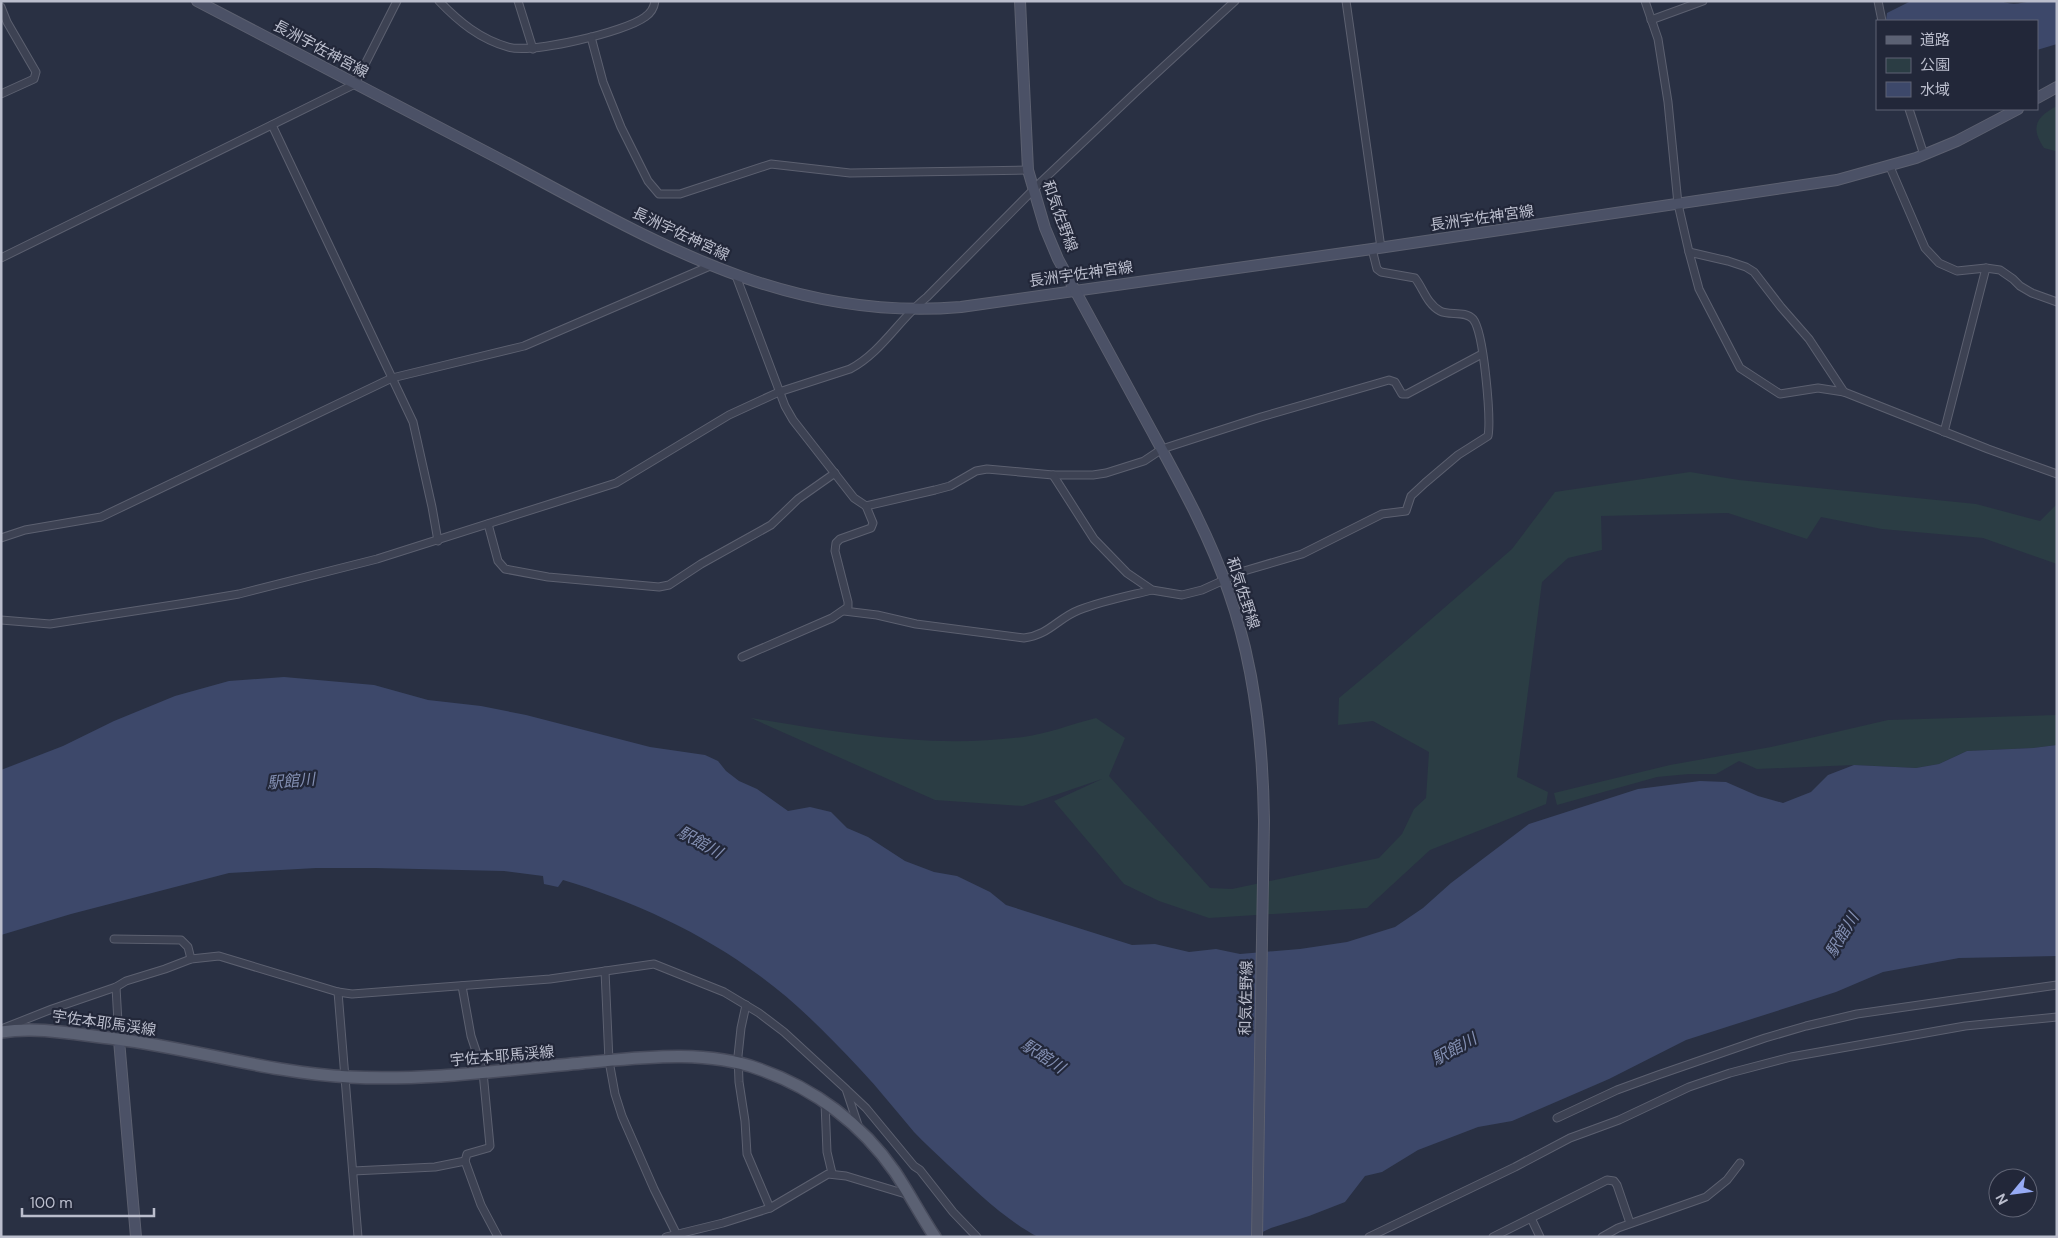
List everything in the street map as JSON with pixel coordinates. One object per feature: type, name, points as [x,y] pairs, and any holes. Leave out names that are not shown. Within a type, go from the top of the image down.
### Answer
[{"type":"main road","name":"長洲宇佐神宮線","points":[[197,1],[612,218],[710,266],[780,290],[830,301],[887,308],[961,307],[1837,180],[1890,167],[1924,155],[1957,141],[2016,110]]},
{"type":"main road","name":"和気佐野線","points":[[1020,1],[1028,170],[1052,247],[1199,518],[1224,579],[1244,646],[1260,733],[1264,821],[1257,1237]]},
{"type":"main road","points":[[2038,97],[2057,87]]},
{"type":"main road","name":"宇佐本耶馬渓線","points":[[1,1031],[58,1030],[284,1069],[346,1077],[420,1078],[609,1061],[696,1058],[738,1063],[780,1077],[825,1102],[844,1116],[887,1162],[935,1237]]},
{"type":"main road","points":[[119,1040],[136,1237]]},
{"type":"street","points":[[1,258],[355,84],[397,1]]},
{"type":"street","points":[[439,1],[466,27],[480,35],[510,48],[534,49],[592,37],[645,18],[651,12],[655,1]]},
{"type":"street","points":[[518,1],[534,49]]},
{"type":"street","points":[[1,620],[50,624],[230,596],[378,559],[616,483],[729,415],[779,392],[841,373],[858,365],[883,343],[912,309],[927,297],[1033,190],[1235,1]]},
{"type":"street","points":[[1053,475],[1100,546],[1127,574],[1152,590],[1182,595],[1191,594],[1244,571],[1302,554],[1382,514],[1406,511],[1411,496],[1425,483],[1458,455],[1488,436],[1487,387],[1482,354],[1473,319],[1467,315],[1445,313],[1439,310],[1429,301],[1415,278],[1381,272],[1376,269],[1377,248],[1346,1]]},
{"type":"street","points":[[1646,1],[1658,39],[1668,102],[1678,204],[1689,252],[1699,289],[1740,368],[1780,394],[1818,388],[1844,392],[2057,474]]},
{"type":"street","points":[[1652,20],[1704,1]]},
{"type":"street","points":[[1878,1],[1882,20]]},
{"type":"street","points":[[1,7],[7,22],[36,72],[34,78],[1,94]]},
{"type":"street","points":[[592,37],[603,82],[621,126],[648,181],[659,194],[680,194],[771,164],[850,173],[1028,170]]},
{"type":"street","points":[[1910,110],[1924,155]]},
{"type":"street","points":[[272,125],[413,422],[438,541]]},
{"type":"street","points":[[1890,167],[1925,248],[1939,263],[1957,271],[1986,268],[2000,270],[2032,294],[2057,302]]},
{"type":"street","points":[[1689,252],[1728,261],[1754,272],[1809,339],[1844,392]]},
{"type":"street","points":[[1,538],[25,530],[86,520],[109,513],[392,378],[524,346],[710,266]]},
{"type":"street","points":[[1944,432],[1986,268]]},
{"type":"street","points":[[736,276],[779,392],[793,420],[854,498],[866,506],[873,523],[872,528],[840,539],[836,543],[848,607],[832,618],[742,657]]},
{"type":"street","points":[[866,506],[950,486],[976,471],[987,469],[1053,475],[1106,473],[1144,461],[1162,449],[1261,417],[1389,380],[1395,382],[1402,394],[1407,394],[1482,354]]},
{"type":"street","points":[[488,524],[498,561],[505,569],[548,577],[659,587],[669,585],[701,564],[771,526],[798,499],[834,473]]},
{"type":"street","points":[[844,611],[877,615],[916,624],[1024,638],[1041,634],[1079,610],[1152,590]]},
{"type":"street","points":[[114,939],[181,940],[188,947],[192,959]]},
{"type":"street","points":[[1,1031],[52,1009],[116,988],[126,981],[165,970],[192,959],[219,956],[338,992],[370,993],[550,980],[654,964],[702,982],[746,1005],[784,1032],[866,1108],[914,1166],[920,1170],[953,1212],[977,1237]]},
{"type":"street","points":[[605,971],[609,1061],[615,1094],[622,1116],[658,1197],[678,1236]]},
{"type":"street","points":[[1557,1118],[1617,1090],[1806,1026],[1857,1014],[2057,985]]},
{"type":"street","points":[[462,986],[471,1036],[483,1072],[490,1146],[467,1154],[465,1161],[481,1205],[498,1237]]},
{"type":"street","points":[[116,988],[119,1040]]},
{"type":"street","points":[[338,992],[358,1237]]},
{"type":"street","points":[[746,1005],[741,1028],[738,1063],[747,1154],[770,1208]]},
{"type":"street","points":[[1369,1237],[1515,1167],[1570,1138],[1619,1120],[1681,1090],[1730,1073],[1791,1057],[1965,1026],[2057,1017]]},
{"type":"street","points":[[846,1089],[860,1131]]},
{"type":"street","points":[[825,1102],[827,1152],[832,1173]]},
{"type":"street","points":[[353,1171],[435,1168],[465,1161]]},
{"type":"street","points":[[1602,1237],[1630,1223],[1706,1197],[1727,1180],[1740,1164]]},
{"type":"street","points":[[666,1237],[678,1236],[770,1208],[832,1173],[909,1195]]},
{"type":"street","points":[[1493,1237],[1607,1180],[1614,1181],[1617,1185],[1630,1223]]},
{"type":"street","points":[[1531,1218],[1540,1237]]},
{"type":"street","points":[[925,1237],[927,1225]]},
{"type":"green space","points":[[2057,106],[2057,151],[2055,151],[2044,148],[2036,128],[2037,123],[2044,114]]},
{"type":"green space","points":[[1690,472],[1739,480],[1976,504],[2040,521],[2057,504],[2057,564],[1983,538],[1882,529],[1821,517],[1807,539],[1728,513],[1601,516],[1602,550],[1568,558],[1542,582],[1517,777],[1548,792],[1546,804],[1430,850],[1367,908],[1209,918],[1159,901],[1124,884],[1054,801],[1102,779],[1023,806],[935,800],[751,718],[887,738],[954,741],[1032,736],[1096,718],[1125,738],[1109,776],[1210,888],[1232,889],[1379,858],[1402,834],[1414,809],[1426,798],[1429,752],[1373,721],[1338,725],[1339,698],[1512,549],[1555,492]]},
{"type":"green space","points":[[2057,715],[2057,745],[1967,751],[1939,764],[1916,768],[1854,765],[1757,769],[1739,761],[1716,774],[1657,777],[1557,805],[1554,793],[1670,765],[1771,747],[1888,720]]},
{"type":"water","points":[[1911,1],[2001,1],[2013,4],[2057,1],[2057,44],[2038,50],[2038,20],[1886,20],[1887,13]]},
{"type":"water","name":"駅館川","points":[[284,677],[374,685],[428,700],[481,706],[526,715],[650,747],[705,755],[718,761],[726,771],[739,781],[757,789],[788,811],[810,807],[831,812],[847,828],[868,837],[905,861],[934,872],[957,876],[990,892],[1006,905],[1132,945],[1155,944],[1189,952],[1216,949],[1240,954],[1300,949],[1347,942],[1395,927],[1423,908],[1451,883],[1529,824],[1638,789],[1700,781],[1726,782],[1758,796],[1783,803],[1811,792],[1828,775],[1854,765],[1916,768],[1939,764],[1967,751],[2057,745],[2057,956],[1959,958],[1883,972],[1836,992],[1686,1040],[1609,1079],[1512,1121],[1478,1127],[1418,1150],[1382,1172],[1365,1176],[1345,1202],[1271,1228],[1252,1237],[1038,1237],[1013,1222],[947,1164],[914,1132],[867,1077],[824,1032],[799,1008],[760,976],[714,945],[666,919],[589,888],[563,880],[558,887],[544,884],[543,876],[504,871],[375,868],[316,868],[229,873],[71,914],[1,935],[1,770],[63,746],[114,721],[175,696],[229,681]]}]
